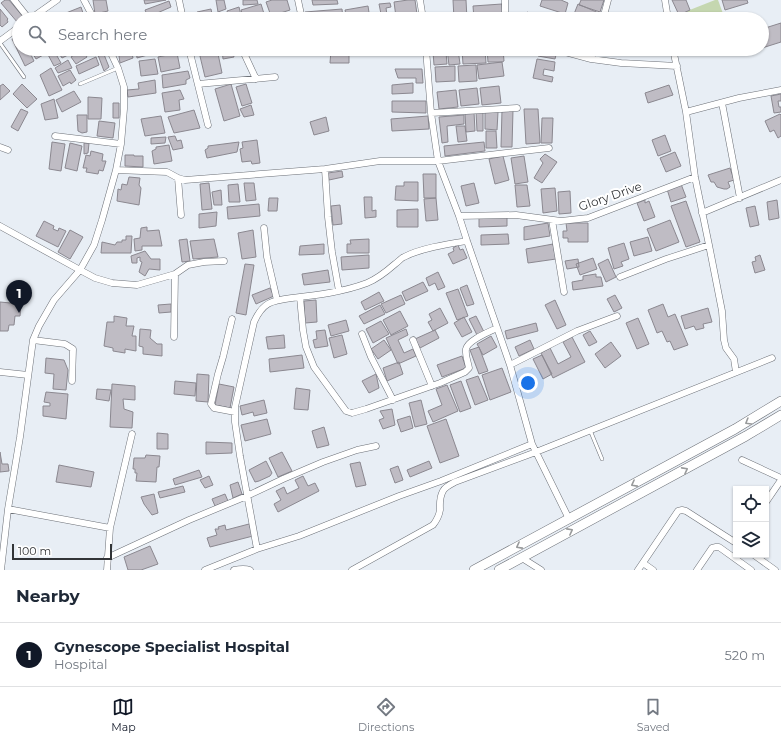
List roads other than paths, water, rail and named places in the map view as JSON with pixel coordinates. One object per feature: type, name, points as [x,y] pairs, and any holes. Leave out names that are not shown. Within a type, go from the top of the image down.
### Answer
[{"type":"main road","points":[[474,570],[735,429],[781,402]]},
{"type":"main road","points":[[499,570],[746,436],[781,415]]},
{"type":"street","points":[[14,0],[24,12]]},
{"type":"street","points":[[40,12],[57,0]]},
{"type":"street","points":[[84,0],[90,12]]},
{"type":"street","points":[[179,0],[182,12]]},
{"type":"street","points":[[298,0],[301,12]]},
{"type":"street","points":[[420,0],[422,12]]},
{"type":"street","points":[[505,0],[505,12]]},
{"type":"street","points":[[605,12],[608,0]]},
{"type":"street","points":[[665,0],[667,12]]},
{"type":"street","points":[[0,42],[12,33]]},
{"type":"street","points":[[1,570],[8,509],[34,340],[39,326],[54,300],[80,270],[94,245],[116,170],[121,144],[124,86],[112,56]]},
{"type":"street","points":[[191,56],[208,124]]},
{"type":"street","points":[[245,56],[256,79]]},
{"type":"street","points":[[427,56],[431,113],[438,161],[459,216],[510,365],[532,444],[569,519]]},
{"type":"street","points":[[580,56],[621,63],[677,66]]},
{"type":"street","points":[[675,56],[686,112],[695,177],[722,311],[724,340],[726,348],[734,359],[736,372]]},
{"type":"street","points":[[198,84],[275,77]]},
{"type":"street","points":[[686,112],[739,98],[781,90]]},
{"type":"street","points":[[722,102],[740,198]]},
{"type":"street","points":[[431,113],[517,108]]},
{"type":"street","points":[[55,136],[121,144]]},
{"type":"street","points":[[0,146],[8,150]]},
{"type":"street","points":[[116,170],[167,172],[185,180],[325,169],[380,161],[438,161],[549,148]]},
{"type":"street","points":[[325,169],[332,252],[339,291]]},
{"type":"street","name":"Glory Drive","points":[[459,216],[516,215],[561,221],[588,218],[695,177]]},
{"type":"street","points":[[178,178],[181,215]]},
{"type":"street","points":[[702,213],[781,180]]},
{"type":"street","points":[[552,220],[564,292]]},
{"type":"street","points":[[0,226],[95,278],[112,283],[137,285],[175,274],[188,266],[204,262],[224,261]]},
{"type":"street","points":[[264,228],[267,257],[278,300]]},
{"type":"street","points":[[257,549],[240,456],[235,422],[235,407],[254,322],[258,314],[266,304],[278,300],[318,296],[369,282],[386,272],[404,257],[441,245],[467,241]]},
{"type":"street","points":[[620,277],[666,259],[709,245]]},
{"type":"street","points":[[174,337],[175,274]]},
{"type":"street","points":[[300,298],[306,347],[314,367],[346,411],[352,413],[432,386],[465,372],[469,368],[466,358],[466,348],[471,342],[497,328]]},
{"type":"street","points":[[510,365],[576,331],[617,316]]},
{"type":"street","points":[[232,319],[211,404],[214,408],[235,412]]},
{"type":"street","points":[[362,334],[371,357],[393,400]]},
{"type":"street","points":[[34,340],[65,344],[74,349],[72,381]]},
{"type":"street","points":[[413,340],[432,386]]},
{"type":"street","points":[[352,570],[433,525],[438,518],[440,500],[443,491],[447,486],[772,358]]},
{"type":"street","points":[[0,372],[28,375]]},
{"type":"street","points":[[107,570],[110,528],[132,434]]},
{"type":"street","points":[[205,570],[257,549],[299,536],[532,444]]},
{"type":"street","points":[[107,558],[189,520],[322,462],[357,450],[376,446]]},
{"type":"street","points":[[742,460],[781,479],[769,497]]},
{"type":"street","points":[[8,509],[110,528]]},
{"type":"street","points":[[638,570],[678,511],[686,511],[733,541]]},
{"type":"street","points":[[697,570],[712,548],[716,546],[751,570]]},
{"type":"street","points":[[522,558],[541,570]]},
{"type":"street","points":[[758,558],[776,570]]},
{"type":"street","points":[[643,563],[654,570]]},
{"type":"street","points":[[234,570],[250,570]]},
{"type":"lane","points":[[0,42],[24,77]]},
{"type":"lane","points":[[80,84],[118,68]]},
{"type":"lane","points":[[590,430],[602,459]]},
{"type":"place","name":"Gynescope Specialist Hospital","points":[[19,313]]}]
